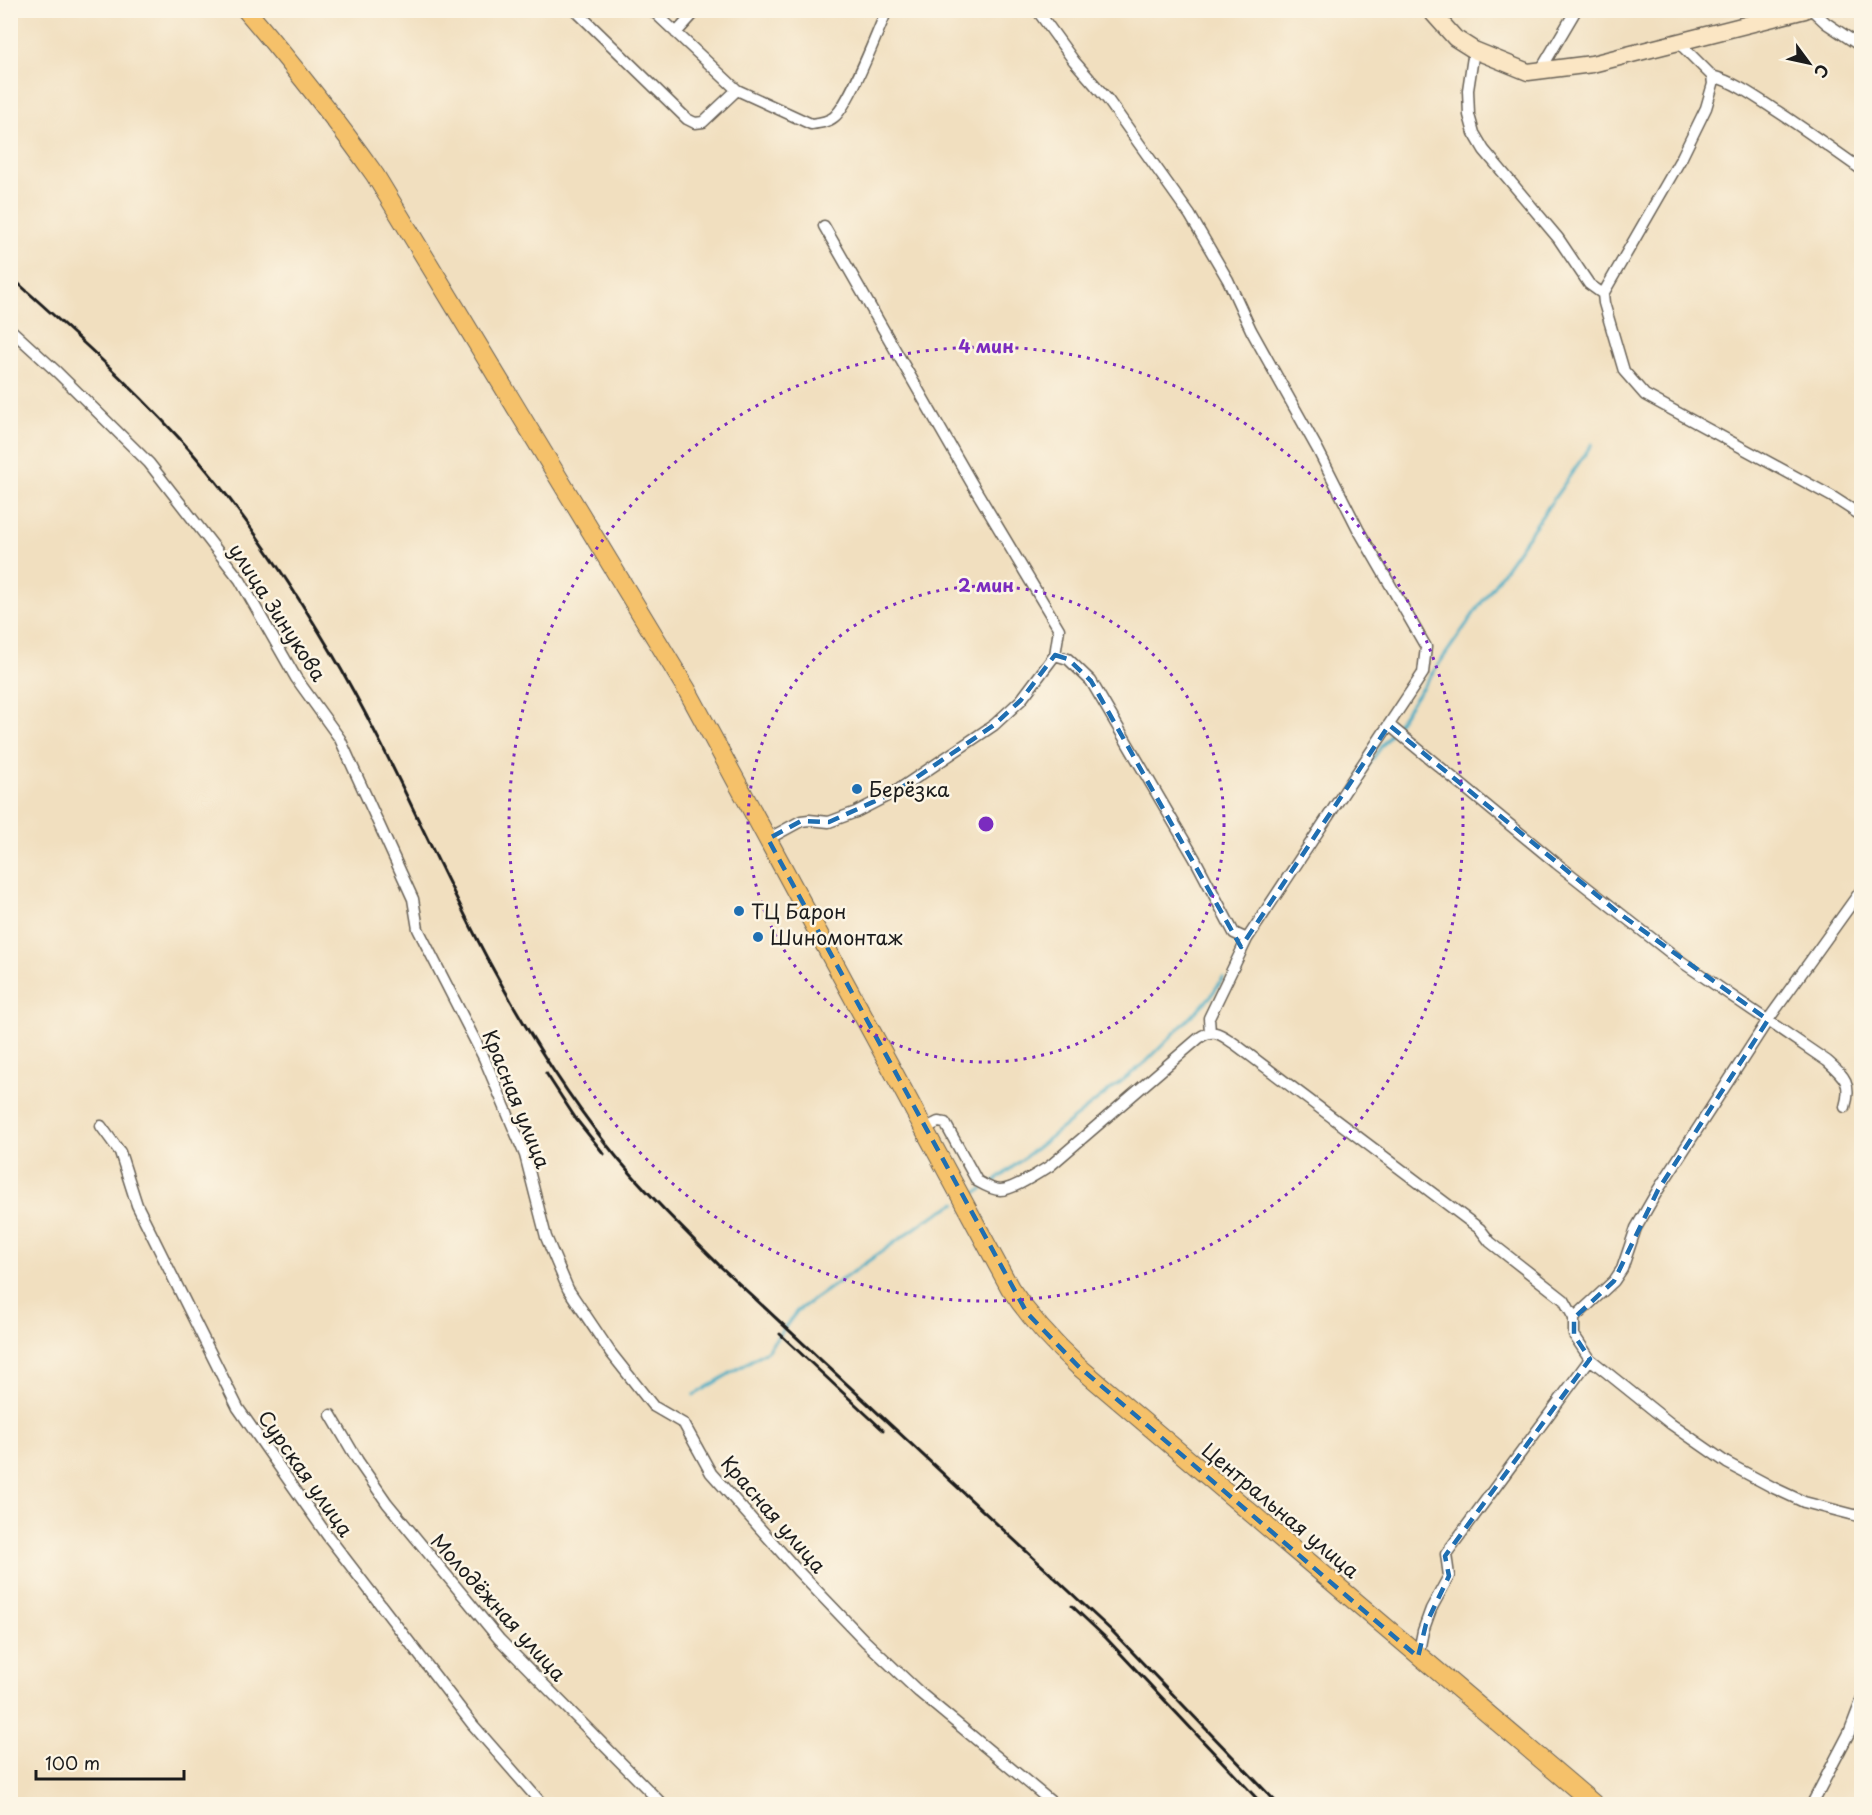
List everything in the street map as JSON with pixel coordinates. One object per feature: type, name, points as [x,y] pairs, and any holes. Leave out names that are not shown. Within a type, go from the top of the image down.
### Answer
[{"type":"main road","name":"Центральная улица","points":[[246,10],[342,128],[375,176],[687,690],[1010,1288],[1027,1313],[1048,1338],[1078,1366],[1418,1657],[1594,1804]]},
{"type":"street","points":[[575,10],[687,119],[695,123],[703,122],[737,90]]},
{"type":"street","points":[[652,10],[737,90],[811,124],[822,123],[834,117],[848,96],[887,10]]},
{"type":"street","points":[[676,33],[697,10]]},
{"type":"street","points":[[1036,10],[1108,100],[1190,215],[1228,280],[1251,330],[1318,450],[1358,529],[1426,647],[1423,674],[1247,939],[1209,1018],[1210,1032]]},
{"type":"street","points":[[1430,10],[1455,38],[1474,50],[1528,72],[1592,64],[1805,10]]},
{"type":"street","points":[[1540,71],[1576,10]]},
{"type":"street","points":[[1812,10],[1826,23],[1862,47]]},
{"type":"street","points":[[1678,42],[1712,76],[1721,78],[1750,94],[1862,170]]},
{"type":"street","points":[[1474,50],[1468,90],[1469,115],[1474,133],[1484,150],[1558,238],[1589,284],[1603,294]]},
{"type":"street","points":[[1712,76],[1713,84],[1706,108],[1682,157],[1603,294],[1624,371],[1645,395],[1832,496],[1862,516]]},
{"type":"street","points":[[768,839],[801,821],[809,819],[829,822],[856,812],[895,792],[994,725],[1021,700],[1055,655],[1059,630],[824,226]]},
{"type":"street","name":"улица Зинукова","points":[[10,329],[149,463],[240,580],[296,678],[340,740],[413,899]]},
{"type":"street","points":[[1055,655],[1068,659],[1090,681],[1195,859],[1234,933],[1247,939]]},
{"type":"street","points":[[1389,725],[1682,962],[1838,1070],[1847,1084],[1849,1093],[1845,1107]]},
{"type":"street","points":[[1574,1318],[1614,1281],[1622,1269],[1636,1228],[1658,1191],[1768,1020],[1862,889]]},
{"type":"street","name":"Красная улица","points":[[413,899],[418,929],[484,1058],[525,1155],[546,1237],[568,1289],[611,1353],[653,1406],[684,1424],[711,1473],[797,1570],[865,1641],[919,1692],[1054,1804]]},
{"type":"street","points":[[924,1129],[938,1122],[945,1123],[977,1181],[985,1187],[1001,1190],[1022,1182],[1050,1166],[1199,1038],[1210,1032],[1220,1035],[1480,1230],[1491,1242],[1564,1300],[1574,1318],[1574,1335],[1590,1359],[1671,1424],[1727,1463],[1804,1502],[1862,1517]]},
{"type":"street","name":"Сурская улица","points":[[101,1126],[120,1152],[137,1205],[238,1408],[327,1535],[473,1725],[542,1804]]},
{"type":"street","points":[[1418,1657],[1423,1631],[1431,1609],[1449,1576],[1446,1554],[1590,1359]]},
{"type":"street","name":"Молодёжная улица","points":[[331,1415],[358,1461],[387,1503],[499,1639],[662,1804]]},
{"type":"street","points":[[1812,1804],[1850,1733],[1862,1699]]},
{"type":"highlighted area","points":[[1055,655],[1068,659],[1091,681],[1241,947],[1389,725],[1620,914],[1768,1020],[1658,1190],[1614,1281],[1574,1318],[1574,1335],[1590,1359],[1445,1556],[1449,1576],[1426,1624],[1418,1657],[1078,1366],[1027,1313],[768,839],[801,821],[829,822],[895,792],[994,725],[1021,700]]},
{"type":"waterway","points":[[1365,770],[1592,444]]},
{"type":"waterway","points":[[991,1184],[1147,1061],[1210,997],[1223,978]]},
{"type":"waterway","points":[[967,1197],[983,1189]]},
{"type":"waterway","points":[[694,1395],[767,1351],[797,1311],[928,1219],[956,1203]]},
{"type":"railway","points":[[10,276],[97,355],[160,417],[201,463],[260,540],[313,622],[352,689],[472,929],[521,1019],[552,1068],[619,1160],[721,1267],[1113,1632],[1278,1804]]},
{"type":"railway","points":[[546,1073],[576,1119],[604,1154]]},
{"type":"railway","points":[[780,1334],[883,1430]]},
{"type":"railway","points":[[1072,1606],[1106,1638],[1262,1804]]},
{"type":"place","name":"Берёзка","points":[[857,789]]},
{"type":"place","name":"ТЦ Барон","points":[[739,911]]},
{"type":"place","name":"Шиномонтаж","points":[[758,937]]}]
